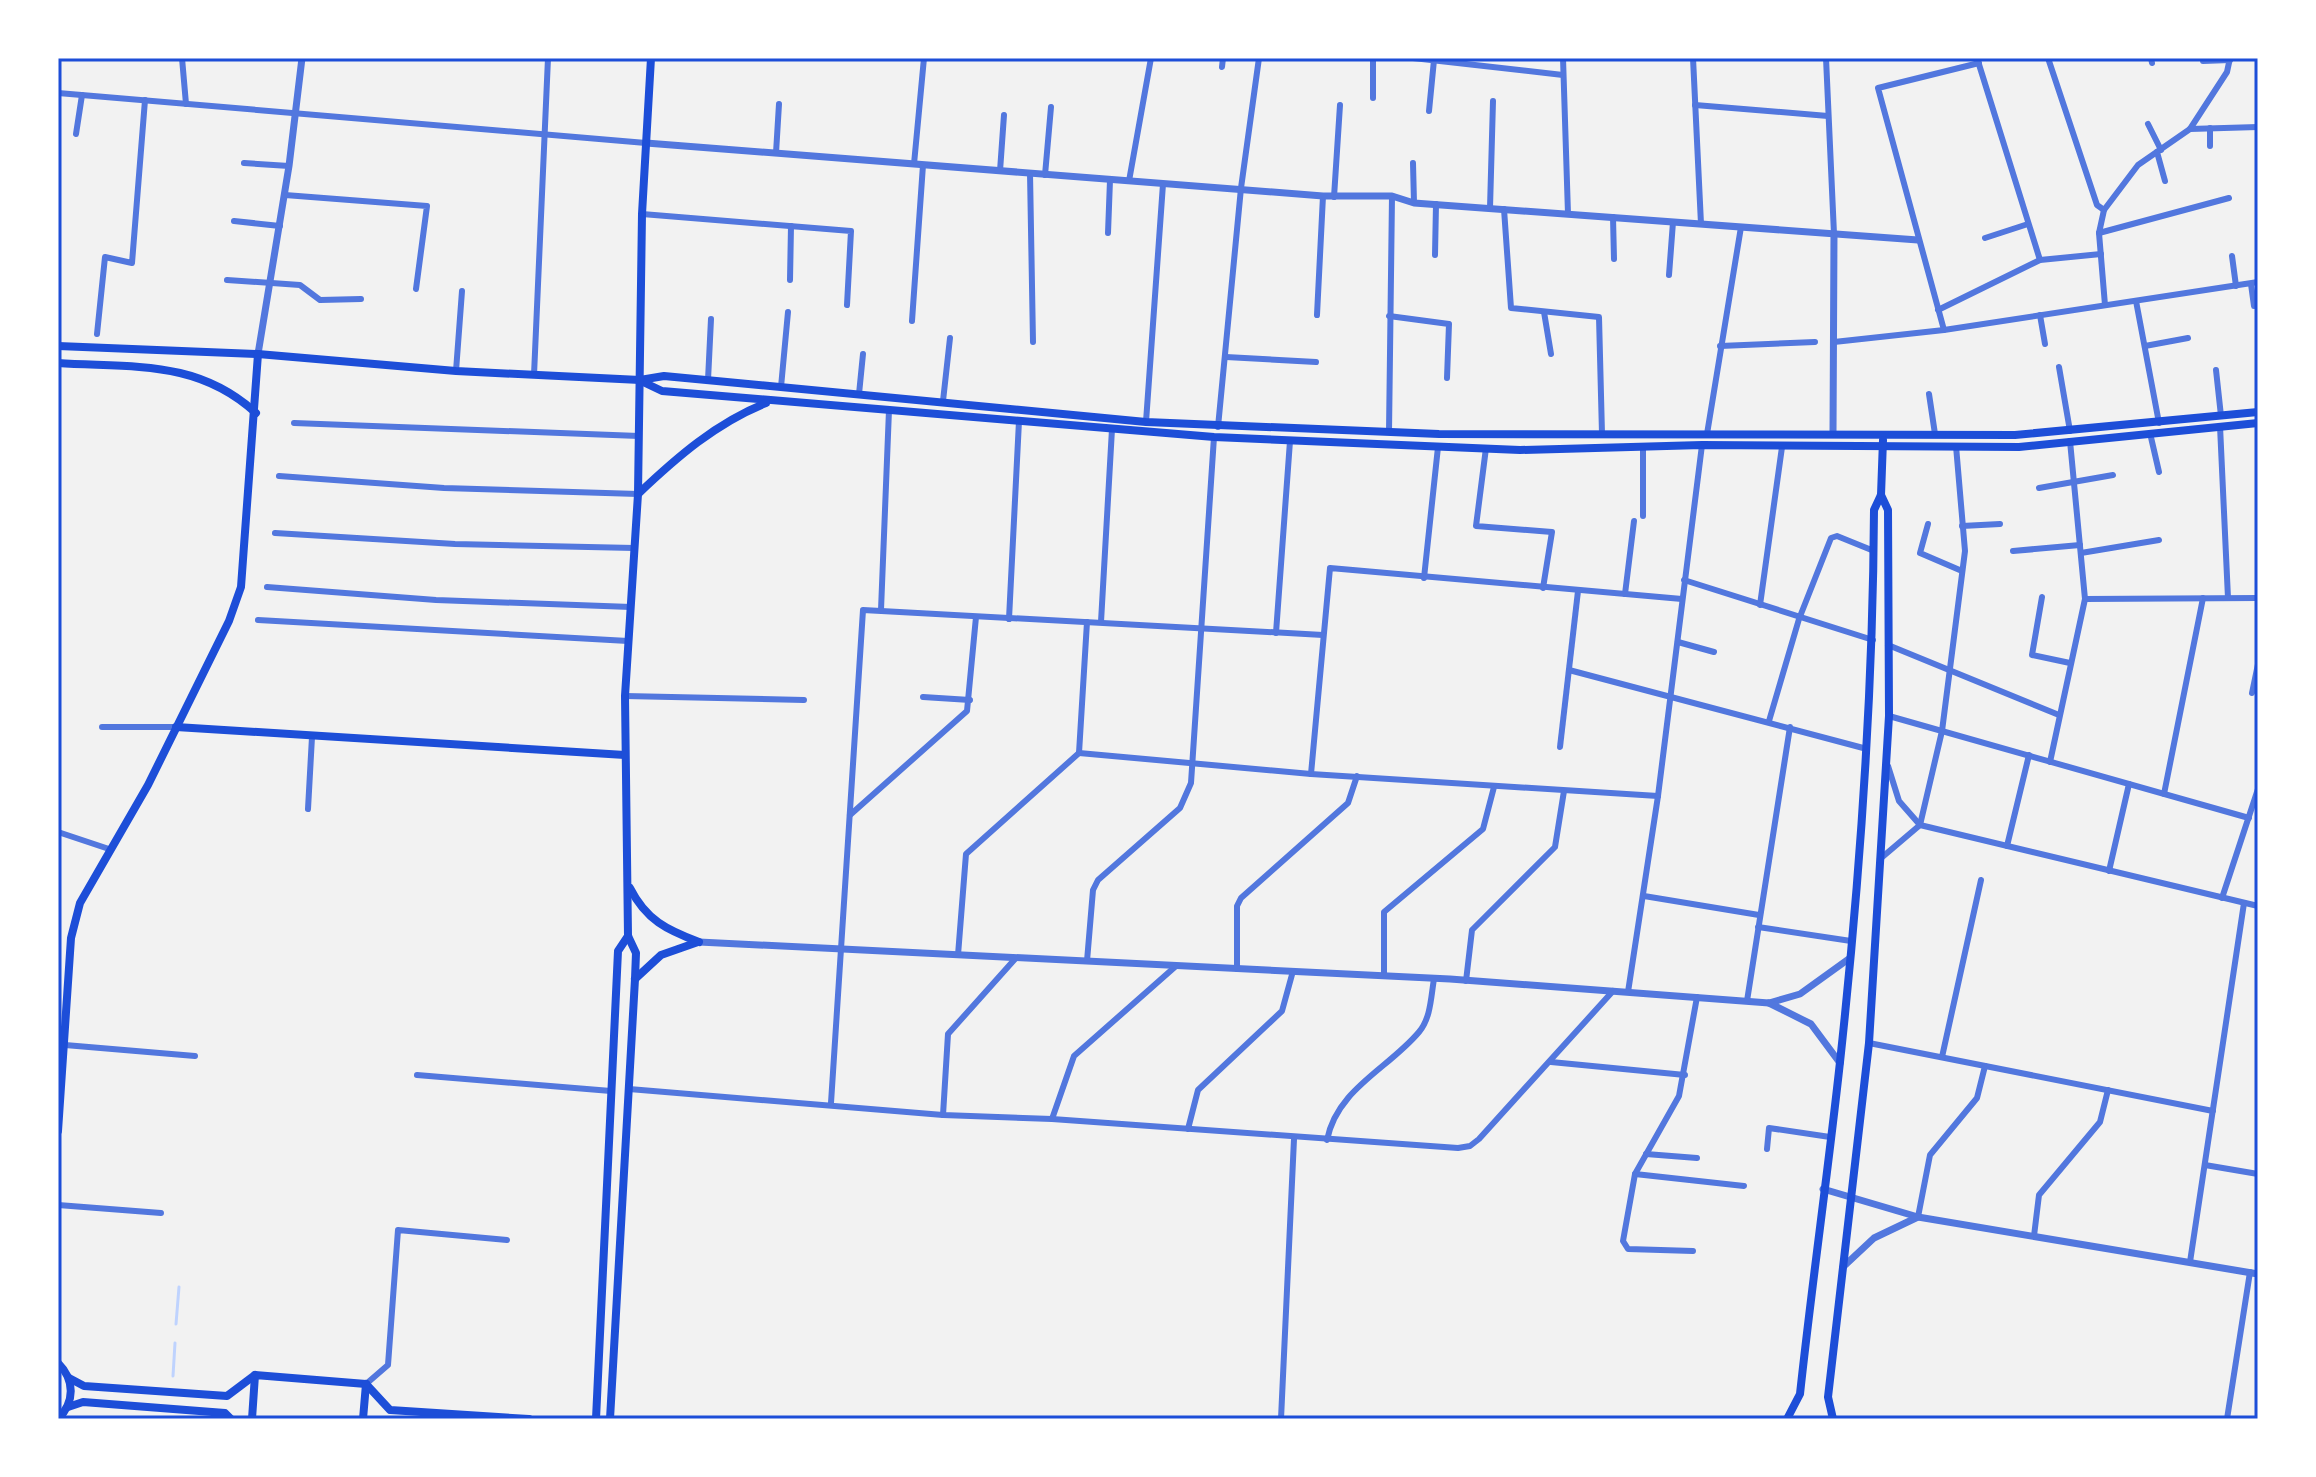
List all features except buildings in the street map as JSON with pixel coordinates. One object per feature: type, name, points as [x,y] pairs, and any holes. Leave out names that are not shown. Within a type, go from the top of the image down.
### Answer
[{"type":"main road","points":[[610,1419],[636,953],[628,936],[625,696],[638,494],[642,214],[651,58]]},
{"type":"main road","points":[[58,346],[258,354],[534,375],[640,380],[664,376],[1218,427],[1522,435],[2015,435],[2159,423],[2258,423]]},
{"type":"main road","points":[[58,1131],[71,938],[80,903],[148,785],[229,621],[241,587],[258,354]]},
{"type":"main road","points":[[58,363],[186,372],[233,392],[256,413]]},
{"type":"main road","points":[[640,380],[662,391],[1112,429],[1290,441],[1520,450],[1702,445],[2019,447],[2150,432],[2258,412]]},
{"type":"main road","points":[[638,494],[714,430],[737,415],[771,401]]},
{"type":"main road","points":[[1063,414],[1063,425]]},
{"type":"main road","points":[[1787,1419],[1800,1394],[1840,1063],[1867,749],[1873,640],[1874,510],[1881,495],[1884,433]]},
{"type":"main road","points":[[1520,450],[1522,435]]},
{"type":"main road","points":[[1833,1419],[1828,1397],[1869,1043],[1889,716],[1888,510],[1881,495]]},
{"type":"main road","points":[[176,727],[625,755]]},
{"type":"main road","points":[[628,883],[638,905],[657,923],[699,942]]},
{"type":"main road","points":[[596,1419],[618,951],[628,936]]},
{"type":"main road","points":[[635,979],[661,955],[699,942]]},
{"type":"main road","points":[[58,1363],[69,1378],[84,1386],[227,1396],[255,1375],[366,1384],[390,1410],[529,1419]]},
{"type":"main road","points":[[252,1419],[255,1375]]},
{"type":"main road","points":[[58,1419],[68,1407],[71,1393],[69,1378]]},
{"type":"main road","points":[[363,1419],[366,1384]]},
{"type":"main road","points":[[68,1407],[97,1403],[225,1413],[231,1419]]},
{"type":"street","points":[[182,58],[186,104]]},
{"type":"street","points":[[258,354],[285,195],[302,58]]},
{"type":"street","points":[[534,375],[548,58]]},
{"type":"street","points":[[914,164],[924,58]]},
{"type":"street","points":[[1129,181],[1151,58]]},
{"type":"street","points":[[1222,67],[1223,58]]},
{"type":"street","points":[[1218,427],[1241,188],[1259,58]]},
{"type":"street","points":[[1373,58],[1373,98]]},
{"type":"street","points":[[1413,58],[1563,75]]},
{"type":"street","points":[[1563,58],[1568,214]]},
{"type":"street","points":[[1693,58],[1701,224]]},
{"type":"street","points":[[1826,58],[1834,234],[1833,434]]},
{"type":"street","points":[[2048,58],[2097,205],[2104,210]]},
{"type":"street","points":[[2105,305],[2099,233],[2104,210],[2138,165],[2190,129],[2227,72],[2230,59],[2203,61]]},
{"type":"street","points":[[1429,111],[1434,60]]},
{"type":"street","points":[[1944,330],[1878,88],[1978,61],[2040,260]]},
{"type":"street","points":[[58,93],[1045,175],[1334,197],[1392,196],[1414,203],[1918,240]]},
{"type":"street","points":[[76,134],[82,95]]},
{"type":"street","points":[[97,334],[105,257],[132,263],[145,100]]},
{"type":"street","points":[[1490,208],[1493,101]]},
{"type":"street","points":[[776,153],[779,104]]},
{"type":"street","points":[[1334,197],[1340,105]]},
{"type":"street","points":[[1695,105],[1828,116]]},
{"type":"street","points":[[1045,175],[1051,107]]},
{"type":"street","points":[[1000,171],[1004,115]]},
{"type":"street","points":[[2148,124],[2159,151],[2165,181]]},
{"type":"street","points":[[2190,129],[2258,127]]},
{"type":"street","points":[[2210,128],[2210,146]]},
{"type":"street","points":[[244,163],[289,166]]},
{"type":"street","points":[[1413,163],[1414,203]]},
{"type":"street","points":[[912,321],[923,165]]},
{"type":"street","points":[[1030,173],[1033,342]]},
{"type":"street","points":[[1108,233],[1110,180]]},
{"type":"street","points":[[1146,422],[1163,184]]},
{"type":"street","points":[[285,195],[427,206],[416,289]]},
{"type":"street","points":[[1317,315],[1323,196]]},
{"type":"street","points":[[1389,432],[1392,196]]},
{"type":"street","points":[[2099,233],[2229,198]]},
{"type":"street","points":[[1435,255],[1436,204]]},
{"type":"street","points":[[1504,209],[1511,308],[1599,317],[1602,434]]},
{"type":"street","points":[[642,214],[851,231],[847,305]]},
{"type":"street","points":[[1613,217],[1614,259]]},
{"type":"street","points":[[234,221],[280,226]]},
{"type":"street","points":[[1669,275],[1673,222]]},
{"type":"street","points":[[1985,238],[2028,224]]},
{"type":"street","points":[[790,280],[791,226]]},
{"type":"street","points":[[1707,434],[1741,227]]},
{"type":"street","points":[[1938,310],[2040,260],[2101,254]]},
{"type":"street","points":[[2232,256],[2236,286]]},
{"type":"street","points":[[227,280],[300,285],[320,300],[361,299]]},
{"type":"street","points":[[1834,342],[1944,330],[2254,283],[2254,306]]},
{"type":"street","points":[[456,371],[462,291]]},
{"type":"street","points":[[2136,301],[2159,423]]},
{"type":"street","points":[[781,387],[788,312]]},
{"type":"street","points":[[1544,312],[1551,354]]},
{"type":"street","points":[[2040,315],[2045,344]]},
{"type":"street","points":[[1389,316],[1449,324],[1447,378]]},
{"type":"street","points":[[708,380],[711,319]]},
{"type":"street","points":[[943,401],[950,338]]},
{"type":"street","points":[[2145,346],[2188,338]]},
{"type":"street","points":[[1720,346],[1815,342]]},
{"type":"street","points":[[859,394],[863,354]]},
{"type":"street","points":[[1226,357],[1316,362]]},
{"type":"street","points":[[2059,367],[2070,431]]},
{"type":"street","points":[[2216,370],[2228,598]]},
{"type":"street","points":[[1929,394],[1935,434]]},
{"type":"street","points":[[881,610],[889,410]]},
{"type":"street","points":[[1009,619],[1019,421]]},
{"type":"street","points":[[294,423],[639,436]]},
{"type":"street","points":[[1101,622],[1112,429]]},
{"type":"street","points":[[2150,432],[2159,472]]},
{"type":"street","points":[[1087,961],[1093,890],[1098,880],[1180,808],[1191,783],[1214,437]]},
{"type":"street","points":[[1276,633],[1290,441]]},
{"type":"street","points":[[2050,762],[2085,599],[2070,441]]},
{"type":"street","points":[[1628,992],[1658,796],[1702,445]]},
{"type":"street","points":[[1879,859],[1920,825],[1942,731],[1947,669],[1965,551],[1956,446]]},
{"type":"street","points":[[1424,578],[1438,447]]},
{"type":"street","points":[[1760,605],[1782,447]]},
{"type":"street","points":[[1486,448],[1476,526],[1552,532],[1543,588]]},
{"type":"street","points":[[1643,449],[1643,516]]},
{"type":"street","points":[[2039,488],[2113,475]]},
{"type":"street","points":[[279,476],[444,488],[638,494]]},
{"type":"street","points":[[1625,594],[1634,521]]},
{"type":"street","points":[[1928,524],[1920,553],[1962,571]]},
{"type":"street","points":[[1962,526],[2000,524]]},
{"type":"street","points":[[275,533],[455,544],[634,548]]},
{"type":"street","points":[[1769,721],[1799,619],[1833,536],[1874,551]]},
{"type":"street","points":[[2013,551],[2080,549],[2159,540]]},
{"type":"street","points":[[1311,774],[1330,568],[1682,599]]},
{"type":"street","points":[[1684,580],[1873,640]]},
{"type":"street","points":[[267,587],[436,600],[631,607]]},
{"type":"street","points":[[1560,747],[1578,591]]},
{"type":"street","points":[[2042,597],[2032,655],[2070,663]]},
{"type":"street","points":[[2164,794],[2203,598]]},
{"type":"street","points":[[2085,599],[2258,598]]},
{"type":"street","points":[[831,1103],[863,610],[1323,635]]},
{"type":"street","points":[[850,815],[967,711],[976,617]]},
{"type":"street","points":[[258,620],[628,641]]},
{"type":"street","points":[[958,955],[966,854],[1079,753],[1087,622]]},
{"type":"street","points":[[1678,642],[1714,652]]},
{"type":"street","points":[[1888,645],[2059,715]]},
{"type":"street","points":[[2252,693],[2258,664]]},
{"type":"street","points":[[1569,670],[1867,749]]},
{"type":"street","points":[[625,696],[804,700]]},
{"type":"street","points":[[923,697],[970,700]]},
{"type":"street","points":[[1889,716],[2249,818]]},
{"type":"street","points":[[102,727],[176,727]]},
{"type":"street","points":[[1747,1001],[1790,727]]},
{"type":"street","points":[[308,809],[312,737]]},
{"type":"street","points":[[1079,753],[1311,774],[1658,796]]},
{"type":"street","points":[[2007,846],[2029,755]]},
{"type":"street","points":[[1886,758],[1899,801],[1920,825],[2258,906]]},
{"type":"street","points":[[1237,969],[1237,906],[1241,898],[1348,803],[1357,776]]},
{"type":"street","points":[[2109,871],[2129,784]]},
{"type":"street","points":[[1384,976],[1384,912],[1483,829],[1494,787]]},
{"type":"street","points":[[2222,898],[2258,789]]},
{"type":"street","points":[[1466,981],[1472,930],[1555,847],[1564,791]]},
{"type":"street","points":[[58,832],[109,849]]},
{"type":"street","points":[[1942,1057],[1981,880]]},
{"type":"street","points":[[1644,896],[1759,915]]},
{"type":"street","points":[[2190,1262],[2244,903]]},
{"type":"street","points":[[1758,927],[1851,941]]},
{"type":"street","points":[[699,942],[1384,976],[1769,1003],[1811,1024],[1840,1063]]},
{"type":"street","points":[[1769,1003],[1800,994],[1850,958]]},
{"type":"street","points":[[943,1115],[948,1034],[1015,959]]},
{"type":"street","points":[[1052,1119],[1074,1056],[1176,966]]},
{"type":"street","points":[[1188,1129],[1198,1090],[1282,1011],[1293,971]]},
{"type":"street","points":[[1327,1140],[1334,1115],[1371,1075],[1419,1032],[1427,1015],[1434,979]]},
{"type":"street","points":[[629,1089],[1294,1139],[1470,1146],[1551,1062],[1613,991]]},
{"type":"street","points":[[1693,1251],[1624,1246],[1635,1174],[1662,1120],[1677,1101],[1685,1075],[1697,997]]},
{"type":"street","points":[[1869,1043],[2213,1111]]},
{"type":"street","points":[[65,1045],[195,1056]]},
{"type":"street","points":[[1551,1062],[1685,1075]]},
{"type":"street","points":[[1918,1217],[1930,1155],[1977,1098],[1985,1066]]},
{"type":"street","points":[[417,1075],[611,1091]]},
{"type":"street","points":[[2034,1236],[2039,1195],[2100,1122],[2108,1090]]},
{"type":"street","points":[[1767,1149],[1769,1128],[1830,1137]]},
{"type":"street","points":[[1281,1419],[1294,1139]]},
{"type":"street","points":[[1646,1154],[1697,1158]]},
{"type":"street","points":[[2205,1165],[2258,1174]]},
{"type":"street","points":[[1635,1174],[1744,1186]]},
{"type":"street","points":[[1823,1189],[1918,1217],[2254,1273],[2227,1419]]},
{"type":"street","points":[[58,1205],[161,1213]]},
{"type":"street","points":[[1843,1267],[1874,1238],[1918,1217]]},
{"type":"street","points":[[366,1384],[388,1365],[398,1230],[507,1240]]},
{"type":"waterway","points":[[176,1324],[179,1287]]},
{"type":"waterway","points":[[173,1376],[175,1343]]}]
